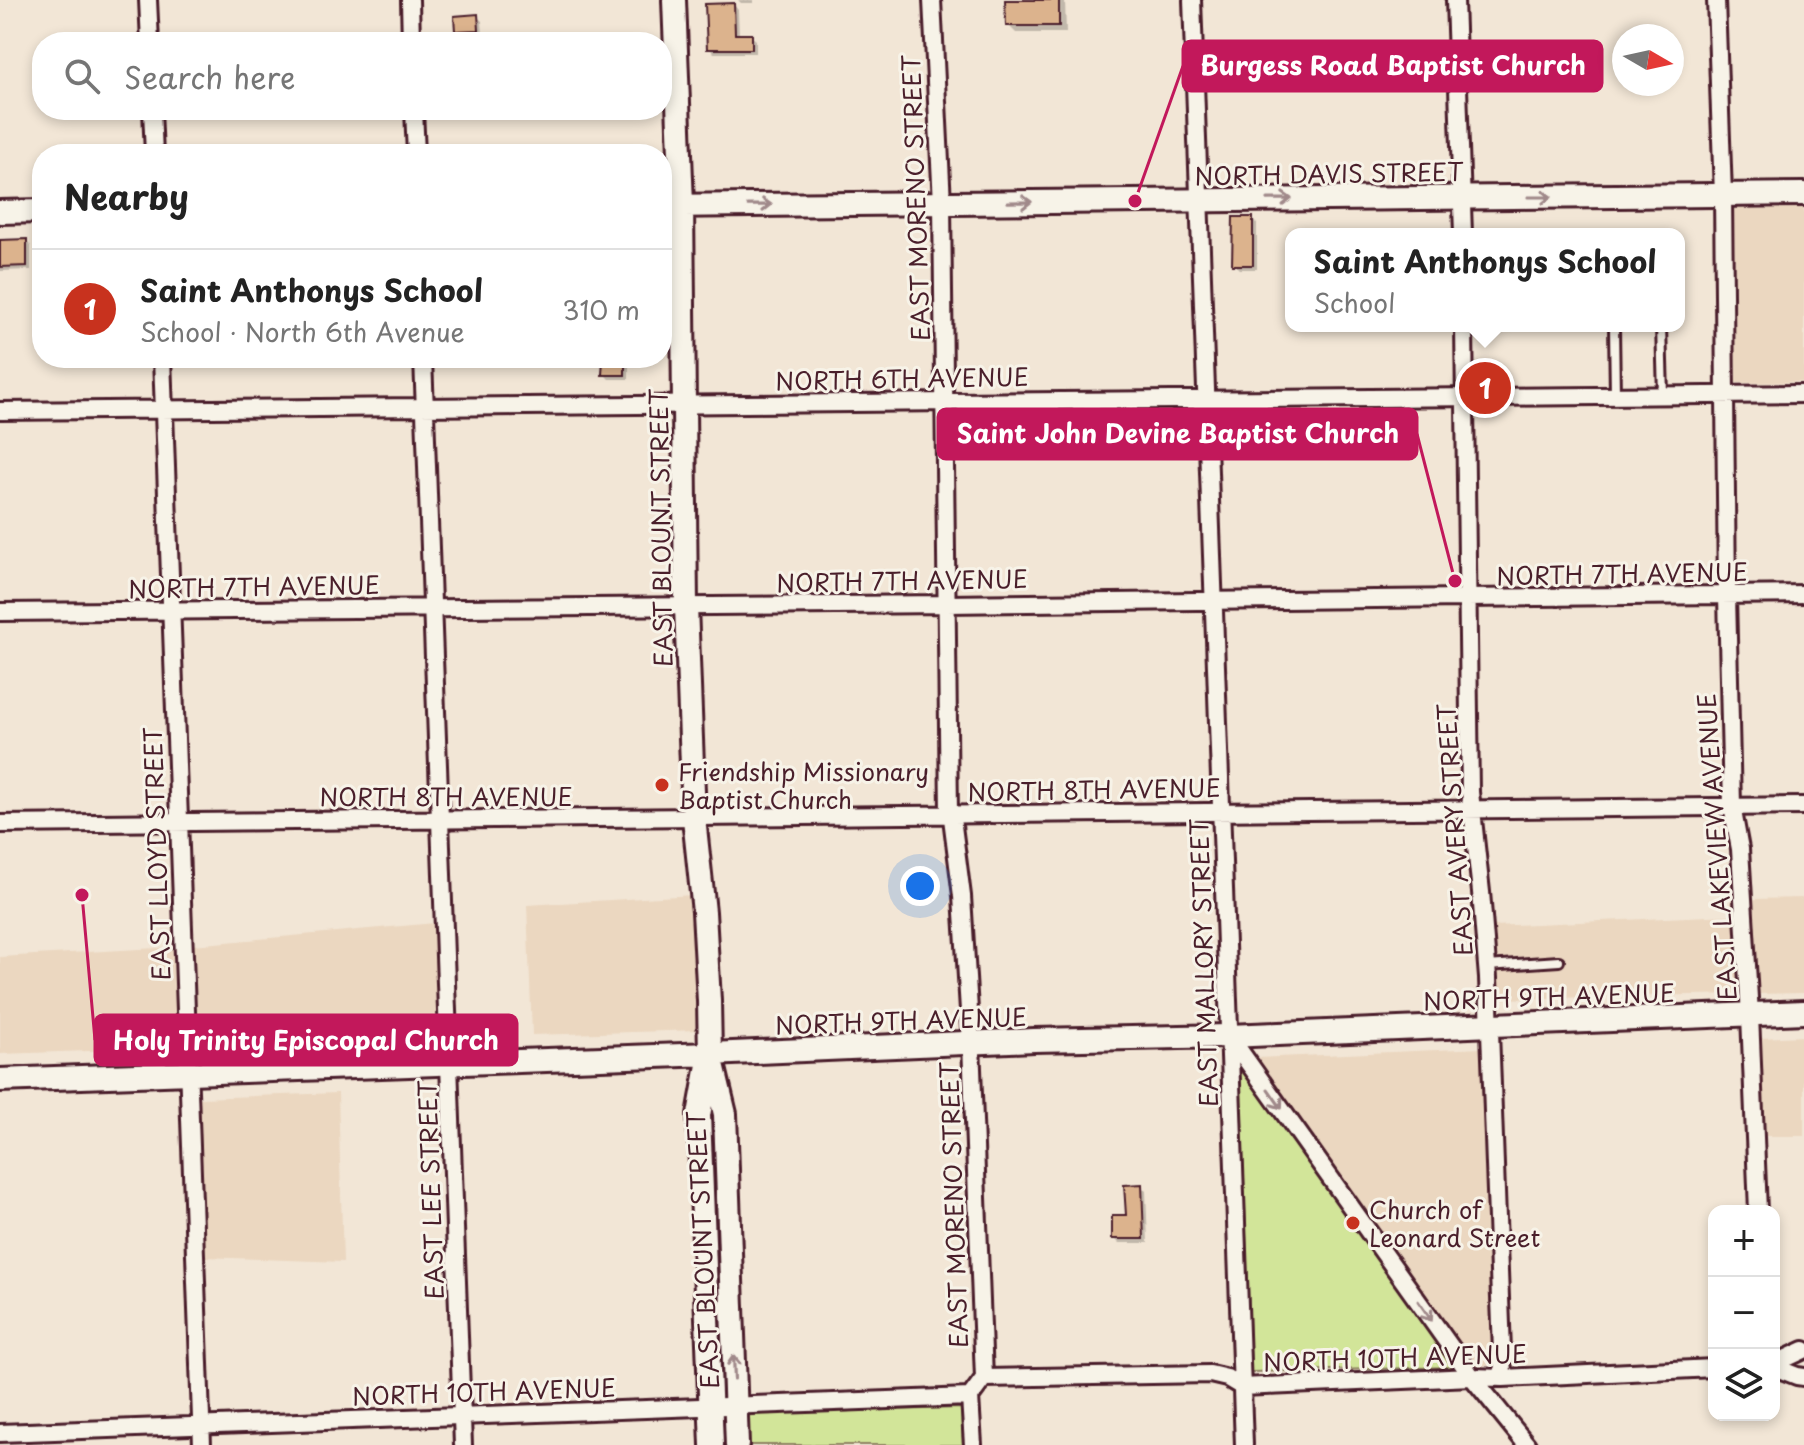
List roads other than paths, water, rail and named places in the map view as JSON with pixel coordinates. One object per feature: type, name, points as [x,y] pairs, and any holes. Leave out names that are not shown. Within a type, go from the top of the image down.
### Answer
[{"type":"main road","name":"EAST BLOUNT STREET","points":[[674,0],[672,206],[683,405],[694,818],[704,912],[710,1054],[725,1114],[737,1445]]},
{"type":"main road","name":"NORTH DAVIS STREET","points":[[672,206],[1804,194]]},
{"type":"main road","points":[[0,212],[32,211]]},
{"type":"main road","name":"NORTH 9TH AVENUE","points":[[0,1080],[1804,1012]]},
{"type":"main road","name":"EAST BLOUNT STREET","points":[[710,1054],[699,1115],[712,1445]]},
{"type":"street","points":[[148,0],[150,32]]},
{"type":"street","points":[[410,0],[411,32]]},
{"type":"street","name":"EAST MORENO STREET","points":[[932,0],[942,203],[949,814],[962,896],[984,1378],[970,1397]]},
{"type":"street","name":"EAST MALLORY STREET","points":[[1192,0],[1244,1445]]},
{"type":"street","points":[[1455,0],[1463,228]]},
{"type":"street","name":"EAST LAKEVIEW AVENUE","points":[[1716,0],[1723,195],[1732,806],[1740,849],[1758,1205]]},
{"type":"street","points":[[152,120],[154,144]]},
{"type":"street","points":[[414,120],[416,144]]},
{"type":"street","name":"EAST AVERY STREET","points":[[1464,332],[1466,598],[1472,810],[1487,966],[1503,1378]]},
{"type":"street","name":"EAST LLOYD STREET","points":[[162,368],[202,1445]]},
{"type":"street","name":"EAST LEE STREET","points":[[423,368],[463,1445]]},
{"type":"street","name":"NORTH 6TH AVENUE","points":[[0,411],[1804,394]]},
{"type":"street","name":"NORTH 7TH AVENUE","points":[[0,612],[1804,594]]},
{"type":"street","name":"NORTH 8TH AVENUE","points":[[0,824],[1804,806]]},
{"type":"street","points":[[1229,1036],[1472,1377],[1527,1445]]},
{"type":"street","points":[[1780,1363],[1804,1350]]},
{"type":"street","name":"NORTH 10TH AVENUE","points":[[984,1378],[1210,1374],[1227,1378],[1242,1387],[1708,1368]]},
{"type":"street","points":[[1780,1369],[1804,1377]]},
{"type":"street","points":[[970,1397],[973,1445]]},
{"type":"street","name":"NORTH 10TH AVENUE","points":[[0,1433],[970,1397]]},
{"type":"lane","points":[[1614,332],[1615,396]]},
{"type":"lane","points":[[1661,332],[1663,395]]},
{"type":"lane","points":[[1487,966],[1559,961]]},
{"type":"place","name":"Burgess Road Baptist Church","points":[[1135,201]]},
{"type":"place","name":"Saint Anthonys School","points":[[1485,388]]},
{"type":"place","name":"Saint John Devine Baptist Church","points":[[1455,581]]},
{"type":"place","name":"Friendship Missionary Baptist Church","points":[[662,785]]},
{"type":"place","name":"Holy Trinity Episcopal Church","points":[[82,895]]},
{"type":"place","name":"Church of Leonard Street","points":[[1353,1223]]}]
